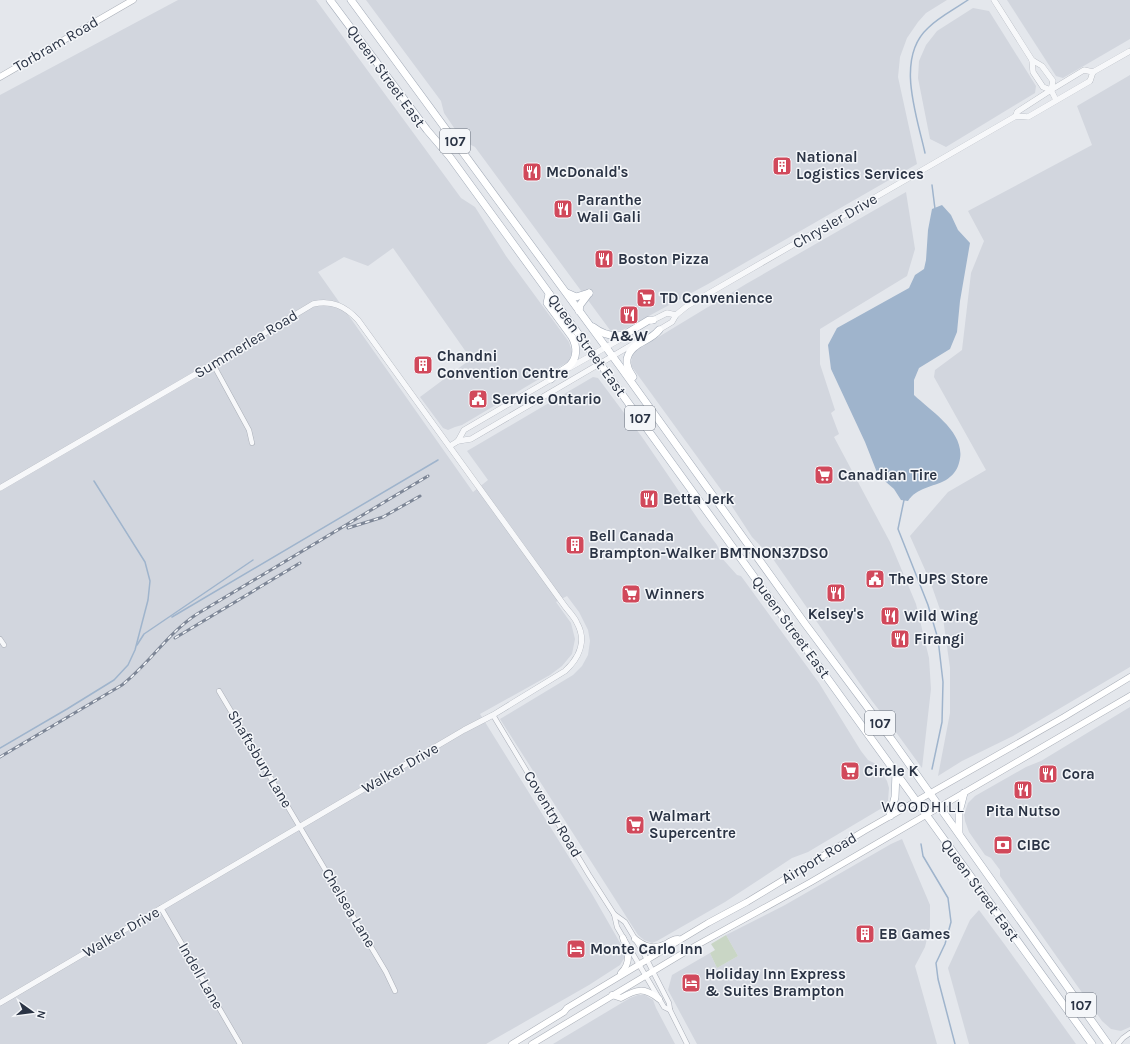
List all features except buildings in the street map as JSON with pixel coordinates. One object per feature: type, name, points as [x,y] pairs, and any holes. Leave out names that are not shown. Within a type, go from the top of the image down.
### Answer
[{"type":"main road","name":"Torbram Road","points":[[0,77],[133,0]]},
{"type":"main road","name":"Queen Street East","points":[[330,0],[427,130],[450,157],[594,354],[1092,1044]]},
{"type":"main road","name":"Queen Street East","points":[[351,0],[930,793],[1108,1044]]},
{"type":"main road","points":[[564,290],[576,297],[589,293],[580,305],[578,311],[582,312],[590,324],[602,333],[624,335],[649,320],[653,320]]},
{"type":"main road","points":[[549,294],[547,303],[575,342],[576,350],[574,360],[571,364],[551,379]]},
{"type":"main road","points":[[644,401],[645,395],[628,370],[628,358],[633,347],[657,333],[659,330]]},
{"type":"main road","name":"Airport Road","points":[[512,1044],[564,1012],[567,1008],[681,939],[747,902],[890,816],[1064,717],[1130,677]]},
{"type":"main road","name":"Airport Road","points":[[532,1044],[690,949],[811,882],[1130,696]]},
{"type":"main road","points":[[890,816],[895,797],[896,773]]},
{"type":"main road","points":[[959,834],[959,812],[964,793]]},
{"type":"main road","points":[[612,981],[622,972],[627,963],[628,952],[623,938]]},
{"type":"main road","points":[[635,940],[644,946],[652,948],[673,939],[681,939]]},
{"type":"main road","points":[[1034,963],[1040,964],[1050,978],[1055,979],[1061,977]]},
{"type":"main road","points":[[612,995],[621,998],[631,992],[642,990],[650,992],[659,999]]},
{"type":"street","points":[[994,0],[1032,60],[1042,66],[1053,81],[1051,90],[1056,100]]},
{"type":"street","name":"Chrysler Drive","points":[[1016,116],[1028,117],[1090,81],[1093,72],[1130,51]]},
{"type":"street","points":[[1032,60],[1033,72],[1043,87],[1051,90]]},
{"type":"street","name":"Chrysler Drive","points":[[458,441],[471,439],[659,330],[672,322],[676,315],[687,306],[1016,116],[1017,112],[1084,70],[1093,72]]},
{"type":"street","name":"Summerlea Road","points":[[0,488],[313,304],[322,302],[340,306],[349,311],[358,320],[450,446]]},
{"type":"street","name":"Chrysler Drive","points":[[458,441],[464,430],[605,347],[667,313],[676,315]]},
{"type":"street","points":[[213,364],[249,430],[252,443]]},
{"type":"street","points":[[450,446],[458,441]]},
{"type":"street","name":"Walker Drive","points":[[0,1003],[464,730],[493,715],[565,671],[574,663],[580,652],[582,643],[578,623],[450,446]]},
{"type":"street","points":[[0,639],[4,645]]},
{"type":"street","name":"Shaftsbury Lane","points":[[219,691],[301,826]]},
{"type":"street","name":"Coventry Road","points":[[493,715],[614,914],[617,927],[645,976],[664,1007],[670,1010]]},
{"type":"street","name":"Chelsea Lane","points":[[301,826],[386,972],[395,991]]},
{"type":"street","name":"Indell Lane","points":[[161,908],[240,1044]]},
{"type":"street","name":"Coventry Road","points":[[614,914],[625,922],[669,1002],[670,1010]]},
{"type":"street","points":[[670,1010],[687,1044]]},
{"type":"street","points":[[1118,1044],[1130,1033]]},
{"type":"shaded area","points":[[178,0],[316,0],[461,198],[475,207],[506,256],[569,342],[572,352],[569,361],[462,425],[448,430],[443,428],[420,397],[471,359],[393,248],[368,266],[344,257],[318,272],[473,492],[488,480],[467,451],[593,377],[598,378],[642,437],[717,545],[720,556],[737,575],[741,576],[819,683],[861,751],[868,760],[876,764],[887,781],[889,788],[888,801],[882,808],[808,852],[792,858],[725,902],[657,941],[652,943],[644,940],[638,935],[500,719],[573,675],[582,666],[588,655],[590,641],[588,630],[579,612],[567,596],[556,602],[571,623],[575,639],[572,654],[562,666],[550,675],[480,714],[592,894],[623,948],[625,957],[620,965],[589,985],[486,1044],[0,1044],[0,95]]},
{"type":"shaded area","points":[[366,0],[947,0],[926,13],[918,22],[907,38],[900,57],[898,77],[917,164],[708,284],[623,330],[615,331],[610,330],[475,147],[463,141],[444,113],[441,101]]},
{"type":"shaded area","points":[[1007,0],[1130,0],[1130,39],[1063,78],[1056,76]]},
{"type":"shaded area","points":[[973,8],[989,11],[1036,86],[1035,93],[946,147],[930,139],[918,78],[919,61],[926,45],[937,31]]},
{"type":"shaded area","points":[[1130,75],[1130,667],[1013,736],[962,761],[938,776],[950,713],[950,668],[943,618],[930,581],[910,536],[948,492],[986,470],[934,377],[935,370],[962,350],[971,273],[984,241],[968,211],[1092,145],[1077,106]]},
{"type":"shaded area","points":[[906,192],[915,249],[907,276],[820,329],[820,364],[835,410],[831,413],[839,434],[834,437],[890,542],[916,604],[929,658],[931,689],[922,768],[872,701],[773,559],[752,537],[722,491],[632,367],[631,362],[633,354],[637,350],[746,284]]},
{"type":"shaded area","points":[[1130,707],[1130,1027],[1121,1031],[1111,1029],[1102,1021],[1000,876],[1000,870],[991,858],[985,855],[969,832],[964,815],[968,803],[975,796],[1026,767],[1041,761]]},
{"type":"shaded area","points":[[902,839],[930,905],[930,927],[925,947],[915,966],[937,1044],[697,1044],[668,990],[672,975],[710,953],[717,968],[738,956],[726,935],[785,905]]},
{"type":"shaded area","points":[[979,910],[1076,1044],[969,1044],[948,968],[970,920]]},
{"type":"shaded area","points":[[638,995],[645,995],[653,1000],[675,1044],[553,1044],[630,998]]},
{"type":"green space","points":[[726,935],[738,956],[717,968],[710,953],[715,950],[711,944]]},
{"type":"water","points":[[942,205],[951,215],[958,230],[970,243],[960,301],[957,332],[950,349],[919,368],[914,380],[914,395],[939,416],[953,433],[958,443],[960,452],[959,463],[956,471],[946,480],[920,490],[908,501],[901,500],[894,489],[878,475],[865,442],[831,369],[828,345],[837,328],[909,288],[915,275],[924,269],[932,209]]},
{"type":"waterway","points":[[925,153],[911,88],[910,71],[912,55],[918,40],[932,24],[968,0]]},
{"type":"waterway","points":[[932,185],[935,209]]},
{"type":"waterway","points":[[172,617],[438,460]]},
{"type":"waterway","points":[[0,748],[114,680],[128,665],[135,650],[148,600],[150,581],[145,562],[94,481]]},
{"type":"waterway","points":[[904,500],[898,529],[928,605],[938,639],[943,682],[942,722],[932,769]]},
{"type":"waterway","points":[[137,645],[144,634],[253,560]]},
{"type":"waterway","points":[[921,844],[923,856],[948,898],[951,922],[945,944],[936,963],[938,979],[955,1044]]},
{"type":"railway","points":[[0,757],[122,685],[132,677],[177,630],[197,614],[428,476]]},
{"type":"railway","points":[[348,528],[383,517],[420,496]]},
{"type":"railway","points":[[175,638],[300,563]]},
{"type":"place","name":"National Logistics Services","points":[[782,166]]},
{"type":"place","name":"McDonald's","points":[[532,172]]},
{"type":"place","name":"Paranthe Wali Gali","points":[[563,209]]},
{"type":"place","name":"Boston Pizza","points":[[604,259]]},
{"type":"place","name":"TD Convenience","points":[[646,298]]},
{"type":"place","name":"A&W","points":[[629,315]]},
{"type":"place","name":"Chandni Convention Centre","points":[[423,365]]},
{"type":"place","name":"Service Ontario","points":[[478,399]]},
{"type":"place","name":"Canadian Tire","points":[[824,475]]},
{"type":"place","name":"Betta Jerk","points":[[649,499]]},
{"type":"place","name":"Bell Canada Brampton-Walker BMTNON37DS0","points":[[575,545]]},
{"type":"place","name":"The UPS Store","points":[[875,579]]},
{"type":"place","name":"Kelsey's","points":[[836,593]]},
{"type":"place","name":"Winners","points":[[631,594]]},
{"type":"place","name":"Wild Wing","points":[[890,616]]},
{"type":"place","name":"Firangi","points":[[900,639]]},
{"type":"place","name":"Circle K","points":[[850,771]]},
{"type":"place","name":"Cora","points":[[1048,774]]},
{"type":"place","name":"Pita Nutso","points":[[1023,790]]},
{"type":"place","name":"Walmart Supercentre","points":[[635,825]]},
{"type":"place","name":"CIBC","points":[[1003,845]]},
{"type":"place","name":"EB Games","points":[[865,934]]},
{"type":"place","name":"Monte Carlo Inn","points":[[576,949]]},
{"type":"place","name":"Holiday Inn Express & Suites Brampton","points":[[691,983]]},
{"type":"district","name":"WOODHILL","points":[[923,806]]}]
